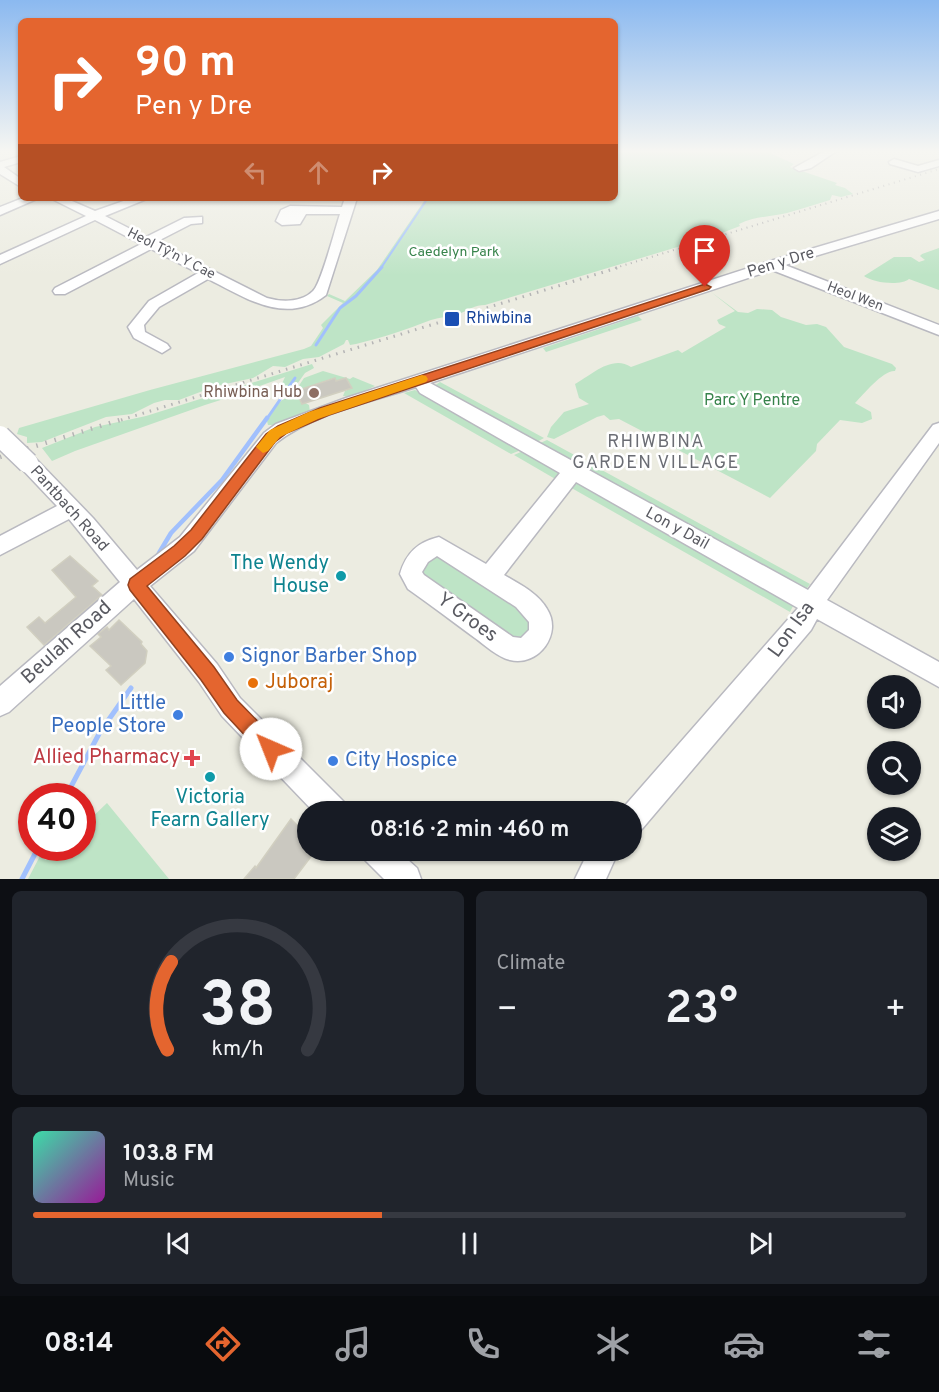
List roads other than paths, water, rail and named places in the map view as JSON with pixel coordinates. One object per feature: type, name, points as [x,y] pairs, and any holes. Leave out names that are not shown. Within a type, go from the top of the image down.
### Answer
[{"type":"street","points":[[0,211],[25,201]]},
{"type":"street","name":"Heol Tŷ'n Y Cae","points":[[63,201],[262,301],[287,306],[302,303],[321,292],[349,204]]},
{"type":"street","points":[[0,260],[96,216],[135,201]]},
{"type":"street","points":[[302,210],[349,204]]},
{"type":"street","name":"Pen y Dre","points":[[136,585],[193,538],[275,434],[314,415],[772,265],[939,215]]},
{"type":"street","points":[[60,291],[188,221],[198,220]]},
{"type":"street","name":"Heol Wen","points":[[772,265],[939,330]]},
{"type":"street","points":[[162,348],[140,335],[135,327],[137,323],[154,303],[207,273]]},
{"type":"street","name":"Lon y Dail","points":[[418,380],[426,389],[939,675]]},
{"type":"street","name":"Lon Isa","points":[[642,807],[803,622],[818,593],[854,542],[939,430]]},
{"type":"street","name":"Pantbach Road","points":[[0,436],[70,509],[136,585],[231,706],[323,801]]},
{"type":"street","points":[[489,578],[573,471]]},
{"type":"street","points":[[0,546],[70,509]]},
{"type":"street","name":"Y Groes","points":[[439,546],[489,578],[532,607],[542,618],[543,625],[540,632],[525,650],[509,648],[416,582],[411,574],[419,557],[426,551],[439,546]]},
{"type":"street","name":"Beulah Road","points":[[0,703],[93,619],[136,585]]},
{"type":"street","points":[[387,861],[406,879]]},
{"type":"street","points":[[591,879],[600,861]]},
{"type":"waterway","points":[[381,268],[426,201]]},
{"type":"waterway","points":[[316,345],[340,308],[356,296],[382,267]]},
{"type":"waterway","points":[[266,420],[295,378]]},
{"type":"waterway","points":[[159,553],[171,533],[222,480],[267,418]]},
{"type":"waterway","points":[[73,783],[100,732],[131,688]]},
{"type":"waterway","points":[[22,879],[31,861]]},
{"type":"railway","points":[[615,268],[860,193]]},
{"type":"railway","points":[[121,420],[620,267]]},
{"type":"railway","points":[[0,457],[126,418]]},
{"type":"place","name":"Rhiwbina","points":[[452,319]]},
{"type":"place","name":"Rhiwbina Hub","points":[[314,393]]},
{"type":"place","name":"The Wendy House","points":[[341,576]]},
{"type":"place","name":"Signor Barber Shop","points":[[229,657]]},
{"type":"place","name":"Juboraj","points":[[253,683]]},
{"type":"place","name":"Little People Store","points":[[178,715]]},
{"type":"place","name":"Allied Pharmacy","points":[[192,758]]},
{"type":"place","name":"City Hospice","points":[[333,761]]},
{"type":"place","name":"Victoria Fearn Gallery","points":[[210,777]]},
{"type":"district","name":"RHIWBINA GARDEN VILLAGE","points":[[656,452]]},
{"type":"park label","name":"Caedelyn Park","points":[[454,252]]},
{"type":"park label","name":"Parc Y Pentre","points":[[752,401]]}]
